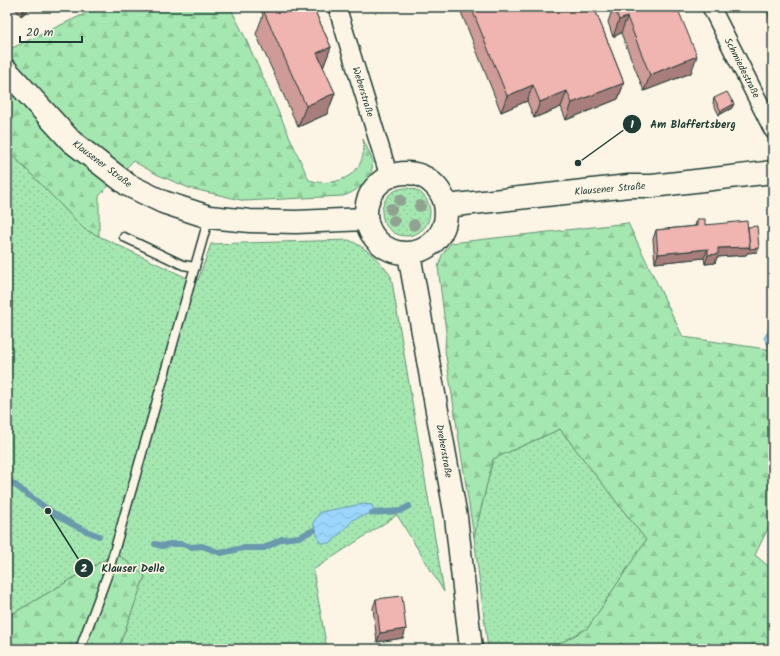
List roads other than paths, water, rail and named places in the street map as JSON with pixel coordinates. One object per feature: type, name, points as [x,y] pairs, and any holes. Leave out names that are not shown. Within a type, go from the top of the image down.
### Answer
[{"type":"main road","name":"Klausener Straße","points":[[7,71],[71,141],[128,185],[163,202],[209,217],[250,221],[296,222],[366,218]]},
{"type":"main road","name":"Klausener Straße","points":[[446,206],[629,186],[652,186],[773,172]]},
{"type":"main road","points":[[399,173],[410,173],[425,177],[438,187],[446,206],[446,220],[442,233],[433,243],[422,251],[408,254],[385,248],[373,235],[366,218],[366,206],[371,194],[379,184],[389,176],[399,173]]},
{"type":"main road","name":"Dreherstraße","points":[[408,254],[456,517],[471,649]]},
{"type":"street","name":"Weberstraße","points":[[337,7],[389,176]]},
{"type":"street","name":"Schmiedestraße","points":[[711,7],[773,130]]},
{"type":"lane","points":[[80,649],[108,573],[209,217]]},
{"type":"lane","points":[[124,237],[183,265],[195,267]]},
{"type":"water","points":[[773,323],[773,353],[764,338]]},
{"type":"water","points":[[363,504],[372,505],[374,510],[372,513],[354,519],[331,543],[320,543],[313,523],[320,512]]},
{"type":"waterway","points":[[7,479],[40,504],[73,525],[99,536]]},
{"type":"waterway","points":[[372,513],[400,511],[409,506]]},
{"type":"waterway","points":[[155,544],[162,546],[170,544],[182,544],[191,547],[202,546],[221,553],[243,548],[264,548],[282,539],[299,537],[314,530]]},
{"type":"place","name":"Am Blaffertsberg","points":[[578,163]]},
{"type":"place","name":"Klauser Delle","points":[[48,511]]}]
